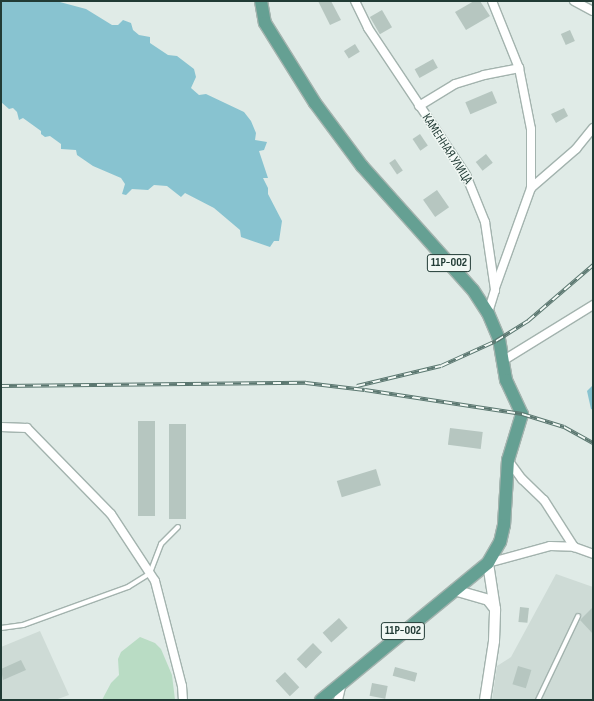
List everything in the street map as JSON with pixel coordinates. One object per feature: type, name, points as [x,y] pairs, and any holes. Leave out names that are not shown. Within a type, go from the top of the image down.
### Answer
[{"type":"main road","name":"11Р-002","points":[[261,1],[265,22],[315,103],[362,166],[473,290],[488,313],[499,339],[504,360],[506,380],[522,414],[508,460],[504,525],[500,542],[488,563],[321,700]]},
{"type":"street","name":"КАМЕННАЯ УЛИЦА","points":[[355,1],[368,28],[466,175],[485,222],[494,290],[488,313]]},
{"type":"street","points":[[492,1],[519,68],[531,129],[531,188],[494,290]]},
{"type":"street","points":[[574,1],[593,11]]},
{"type":"street","points":[[419,106],[455,84],[484,75],[519,68]]},
{"type":"street","points":[[531,188],[576,149],[593,128]]},
{"type":"street","points":[[504,360],[593,305]]},
{"type":"street","points":[[1,427],[26,428],[111,514],[155,581],[182,686],[183,700]]},
{"type":"street","points":[[508,460],[522,479],[544,500],[574,547]]},
{"type":"street","points":[[485,700],[494,641],[495,609],[488,563],[550,546],[574,547],[593,554]]},
{"type":"street","points":[[454,590],[488,600],[495,609]]},
{"type":"street","points":[[338,700],[342,682]]},
{"type":"lane","points":[[1,628],[23,625],[102,598],[128,587],[150,573],[161,544],[178,527]]},
{"type":"lane","points":[[538,700],[578,616]]},
{"type":"shaded area","points":[[556,574],[593,587],[593,700],[492,700],[497,666],[511,657]]},
{"type":"shaded area","points":[[40,631],[69,695],[55,700],[1,700],[1,647]]},
{"type":"green space","points":[[140,637],[155,643],[161,649],[172,675],[175,700],[102,700],[111,683],[119,675],[118,659],[121,652]]},
{"type":"water","points":[[1,1],[56,1],[86,9],[112,25],[118,25],[123,20],[131,23],[133,30],[139,35],[150,37],[150,43],[168,55],[177,56],[194,69],[196,77],[191,88],[199,95],[206,94],[244,112],[251,121],[256,133],[255,140],[267,142],[264,150],[259,151],[268,178],[263,178],[268,188],[268,194],[282,221],[279,241],[274,241],[270,247],[241,237],[240,230],[214,208],[185,193],[181,197],[167,186],[154,185],[148,190],[132,189],[126,195],[122,194],[125,184],[121,178],[93,166],[77,155],[76,150],[61,149],[61,144],[50,136],[45,137],[41,134],[41,131],[23,118],[19,120],[17,112],[13,108],[9,109],[1,102]]},
{"type":"water","points":[[593,385],[593,410],[591,409],[587,391]]},
{"type":"building","points":[[318,1],[331,1],[341,20],[330,25]]},
{"type":"building","points":[[474,1],[480,1],[490,16],[466,30],[455,12]]},
{"type":"building","points":[[382,10],[392,27],[380,34],[370,17]]},
{"type":"building","points":[[570,30],[575,41],[566,45],[561,34]]},
{"type":"building","points":[[355,44],[360,52],[349,59],[344,51]]},
{"type":"building","points":[[433,59],[438,68],[419,78],[415,69]]},
{"type":"building","points":[[492,91],[497,103],[470,114],[465,102]]},
{"type":"building","points":[[564,108],[568,116],[556,123],[551,114]]},
{"type":"building","points":[[420,134],[428,146],[420,151],[413,139]]},
{"type":"building","points":[[486,154],[493,163],[483,171],[476,162]]},
{"type":"building","points":[[395,159],[403,171],[397,175],[389,163]]},
{"type":"building","points":[[437,190],[449,207],[435,217],[423,200]]},
{"type":"building","points":[[138,421],[155,421],[155,516],[138,516]]},
{"type":"building","points":[[169,424],[186,424],[186,519],[169,519]]},
{"type":"building","points":[[450,428],[483,432],[481,449],[448,445]]},
{"type":"building","points":[[376,469],[381,485],[342,497],[337,481]]},
{"type":"building","points":[[520,607],[529,608],[527,623],[518,622]]},
{"type":"building","points":[[593,607],[593,634],[580,620]]},
{"type":"building","points":[[339,618],[348,628],[331,642],[323,633]]},
{"type":"building","points":[[313,643],[322,652],[306,668],[297,659]]},
{"type":"building","points":[[21,660],[26,670],[3,680],[1,669]]},
{"type":"building","points":[[518,666],[531,670],[526,688],[512,684]]},
{"type":"building","points":[[395,667],[417,673],[415,682],[393,676]]},
{"type":"building","points":[[285,672],[299,687],[290,696],[275,681]]},
{"type":"building","points":[[372,683],[388,686],[385,699],[370,696]]},
{"type":"railway","points":[[357,386],[441,366],[496,341],[528,321],[593,265]]},
{"type":"railway","points":[[1,386],[306,383],[365,390],[522,414],[564,427],[593,443]]}]
